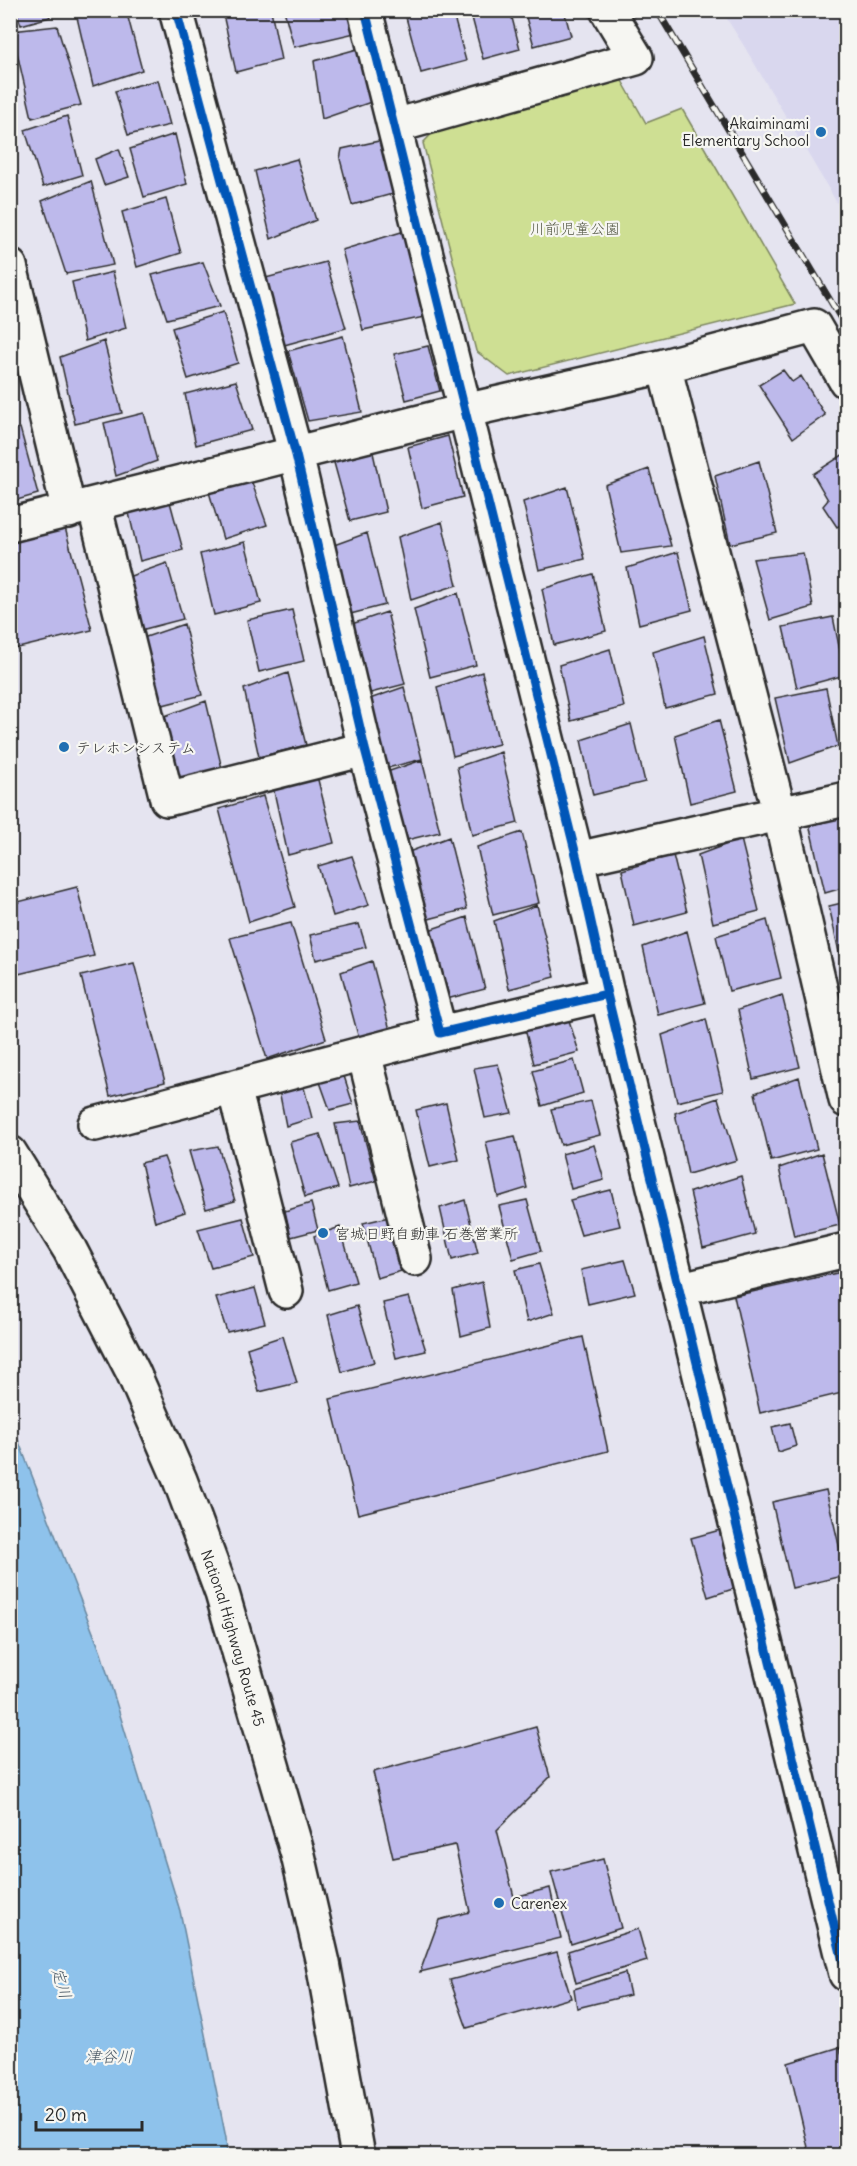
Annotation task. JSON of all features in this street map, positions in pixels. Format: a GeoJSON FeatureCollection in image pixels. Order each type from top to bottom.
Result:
{"type":"FeatureCollection","features":[{"type":"Feature","properties":{"kind":"main road"},"geometry":{"type":"LineString","coordinates":[[176,10],[296,454],[365,749],[440,1034]]}},
{"type":"Feature","properties":{"kind":"main road"},"geometry":{"type":"LineString","coordinates":[[365,10],[577,859],[607,993],[681,1289],[846,1974]]}},
{"type":"Feature","properties":{"kind":"main road"},"geometry":{"type":"LineString","coordinates":[[395,126],[636,58],[608,10]]}},
{"type":"Feature","properties":{"kind":"main road"},"geometry":{"type":"LineString","coordinates":[[10,266],[167,800],[365,749]]}},
{"type":"Feature","properties":{"kind":"main road"},"geometry":{"type":"LineString","coordinates":[[10,525],[464,411],[664,366],[814,326],[846,381]]}},
{"type":"Feature","properties":{"kind":"main road"},"geometry":{"type":"LineString","coordinates":[[664,366],[780,814],[846,1100]]}},
{"type":"Feature","properties":{"kind":"main road"},"geometry":{"type":"LineString","coordinates":[[577,859],[846,799]]}},
{"type":"Feature","properties":{"kind":"main road"},"geometry":{"type":"LineString","coordinates":[[95,1124],[364,1053],[607,993]]}},
{"type":"Feature","properties":{"kind":"main road"},"geometry":{"type":"LineString","coordinates":[[364,1053],[416,1259]]}},
{"type":"Feature","properties":{"kind":"main road"},"geometry":{"type":"LineString","coordinates":[[234,1088],[286,1291]]}},
{"type":"Feature","properties":{"kind":"main road","name":"National Highway Route 45"},"geometry":{"type":"LineString","coordinates":[[10,1154],[70,1250],[133,1371],[180,1480],[222,1593],[298,1855],[323,1963],[357,2156]]}},
{"type":"Feature","properties":{"kind":"main road"},"geometry":{"type":"LineString","coordinates":[[681,1289],[846,1250]]}},
{"type":"Feature","properties":{"kind":"shaded area","name":"Akaiminami Elementary School"},"geometry":{"type":"Polygon","coordinates":[[[722,11],[846,11],[846,218],[744,46],[722,11]]]}},
{"type":"Feature","properties":{"kind":"green space","name":"川前児童公園"},"geometry":{"type":"Polygon","coordinates":[[[621,79],[646,123],[682,109],[795,304],[509,376],[476,351],[423,143],[439,126],[621,79]]]}},
{"type":"Feature","properties":{"kind":"water","name":"津谷川"},"geometry":{"type":"Polygon","coordinates":[[[10,1419],[101,1653],[180,1911],[226,2138],[227,2155],[11,2155],[10,1419]]]}},
{"type":"Feature","properties":{"kind":"building"},"geometry":{"type":"Polygon","coordinates":[[[16,10],[48,10],[50,17],[21,25],[16,10]]]}},
{"type":"Feature","properties":{"kind":"building"},"geometry":{"type":"Polygon","coordinates":[[[87,10],[126,10],[142,70],[93,86],[76,13],[87,10]]]}},
{"type":"Feature","properties":{"kind":"building"},"geometry":{"type":"Polygon","coordinates":[[[222,10],[271,10],[281,60],[236,72],[222,10]]]}},
{"type":"Feature","properties":{"kind":"building"},"geometry":{"type":"Polygon","coordinates":[[[284,10],[349,10],[355,33],[294,47],[284,10]]]}},
{"type":"Feature","properties":{"kind":"building"},"geometry":{"type":"Polygon","coordinates":[[[404,10],[452,10],[466,61],[421,73],[404,10]]]}},
{"type":"Feature","properties":{"kind":"building"},"geometry":{"type":"Polygon","coordinates":[[[470,10],[510,10],[520,49],[483,59],[470,10]]]}},
{"type":"Feature","properties":{"kind":"building"},"geometry":{"type":"Polygon","coordinates":[[[524,10],[564,10],[571,36],[534,46],[524,10]]]}},
{"type":"Feature","properties":{"kind":"building"},"geometry":{"type":"Polygon","coordinates":[[[57,26],[81,105],[32,118],[12,31],[57,26]]]}},
{"type":"Feature","properties":{"kind":"building"},"geometry":{"type":"Polygon","coordinates":[[[361,48],[374,101],[322,119],[314,61],[361,48]]]}},
{"type":"Feature","properties":{"kind":"building"},"geometry":{"type":"Polygon","coordinates":[[[158,80],[170,125],[128,135],[115,91],[158,80]]]}},
{"type":"Feature","properties":{"kind":"building"},"geometry":{"type":"Polygon","coordinates":[[[67,116],[82,175],[43,187],[25,130],[67,116]]]}},
{"type":"Feature","properties":{"kind":"building"},"geometry":{"type":"Polygon","coordinates":[[[175,134],[187,184],[144,197],[130,149],[175,134]]]}},
{"type":"Feature","properties":{"kind":"building"},"geometry":{"type":"Polygon","coordinates":[[[379,141],[396,193],[352,205],[340,159],[342,149],[379,141]]]}},
{"type":"Feature","properties":{"kind":"building"},"geometry":{"type":"Polygon","coordinates":[[[119,149],[129,177],[104,185],[95,159],[119,149]]]}},
{"type":"Feature","properties":{"kind":"building"},"geometry":{"type":"Polygon","coordinates":[[[297,159],[316,220],[271,239],[255,171],[297,159]]]}},
{"type":"Feature","properties":{"kind":"building"},"geometry":{"type":"Polygon","coordinates":[[[91,181],[113,265],[66,274],[42,201],[91,181]]]}},
{"type":"Feature","properties":{"kind":"building"},"geometry":{"type":"Polygon","coordinates":[[[166,199],[181,253],[137,267],[122,212],[166,199]]]}},
{"type":"Feature","properties":{"kind":"building"},"geometry":{"type":"Polygon","coordinates":[[[408,230],[429,316],[363,330],[342,250],[408,230]]]}},
{"type":"Feature","properties":{"kind":"building"},"geometry":{"type":"Polygon","coordinates":[[[203,262],[220,306],[167,319],[152,275],[203,262]]]}},
{"type":"Feature","properties":{"kind":"building"},"geometry":{"type":"Polygon","coordinates":[[[326,262],[346,328],[277,347],[262,279],[326,262]]]}},
{"type":"Feature","properties":{"kind":"building"},"geometry":{"type":"Polygon","coordinates":[[[113,272],[126,328],[85,341],[72,282],[113,272]]]}},
{"type":"Feature","properties":{"kind":"building"},"geometry":{"type":"Polygon","coordinates":[[[223,312],[238,363],[188,379],[172,328],[223,312]]]}},
{"type":"Feature","properties":{"kind":"building"},"geometry":{"type":"Polygon","coordinates":[[[343,336],[362,412],[308,421],[288,351],[343,336]]]}},
{"type":"Feature","properties":{"kind":"building"},"geometry":{"type":"Polygon","coordinates":[[[104,341],[122,413],[75,424],[60,357],[104,341]]]}},
{"type":"Feature","properties":{"kind":"building"},"geometry":{"type":"Polygon","coordinates":[[[428,346],[440,391],[406,400],[394,354],[428,346]]]}},
{"type":"Feature","properties":{"kind":"building"},"geometry":{"type":"Polygon","coordinates":[[[783,370],[792,382],[801,376],[825,415],[793,438],[759,385],[783,370]]]}},
{"type":"Feature","properties":{"kind":"building"},"geometry":{"type":"Polygon","coordinates":[[[236,381],[252,430],[196,445],[185,394],[236,381]]]}},
{"type":"Feature","properties":{"kind":"building"},"geometry":{"type":"Polygon","coordinates":[[[144,413],[157,461],[116,476],[104,423],[144,413]]]}},
{"type":"Feature","properties":{"kind":"building"},"geometry":{"type":"Polygon","coordinates":[[[20,428],[38,494],[10,502],[10,430],[20,428]]]}},
{"type":"Feature","properties":{"kind":"building"},"geometry":{"type":"Polygon","coordinates":[[[448,436],[463,497],[422,508],[408,447],[448,436]]]}},
{"type":"Feature","properties":{"kind":"building"},"geometry":{"type":"Polygon","coordinates":[[[372,448],[386,512],[350,521],[333,459],[372,448]]]}},
{"type":"Feature","properties":{"kind":"building"},"geometry":{"type":"Polygon","coordinates":[[[844,454],[846,458],[846,522],[837,527],[823,506],[828,500],[813,474],[844,454]]]}},
{"type":"Feature","properties":{"kind":"building"},"geometry":{"type":"Polygon","coordinates":[[[759,461],[777,533],[730,544],[715,476],[759,461]]]}},
{"type":"Feature","properties":{"kind":"building"},"geometry":{"type":"Polygon","coordinates":[[[649,469],[671,546],[621,553],[605,485],[649,469]]]}},
{"type":"Feature","properties":{"kind":"building"},"geometry":{"type":"Polygon","coordinates":[[[251,480],[267,525],[223,539],[209,492],[251,480]]]}},
{"type":"Feature","properties":{"kind":"building"},"geometry":{"type":"Polygon","coordinates":[[[567,487],[585,559],[539,570],[523,502],[567,487]]]}},
{"type":"Feature","properties":{"kind":"building"},"geometry":{"type":"Polygon","coordinates":[[[170,502],[183,550],[140,561],[129,513],[170,502]]]}},
{"type":"Feature","properties":{"kind":"building"},"geometry":{"type":"Polygon","coordinates":[[[63,520],[92,630],[10,650],[10,533],[63,520]]]}},
{"type":"Feature","properties":{"kind":"building"},"geometry":{"type":"Polygon","coordinates":[[[442,522],[457,585],[411,600],[398,537],[442,522]]]}},
{"type":"Feature","properties":{"kind":"building"},"geometry":{"type":"Polygon","coordinates":[[[367,533],[385,605],[339,617],[323,549],[367,533]]]}},
{"type":"Feature","properties":{"kind":"building"},"geometry":{"type":"Polygon","coordinates":[[[245,542],[261,603],[214,615],[200,554],[245,542]]]}},
{"type":"Feature","properties":{"kind":"building"},"geometry":{"type":"Polygon","coordinates":[[[678,552],[692,610],[639,624],[627,568],[678,552]]]}},
{"type":"Feature","properties":{"kind":"building"},"geometry":{"type":"Polygon","coordinates":[[[803,553],[813,607],[770,620],[753,559],[803,553]]]}},
{"type":"Feature","properties":{"kind":"building"},"geometry":{"type":"Polygon","coordinates":[[[167,563],[183,619],[137,631],[125,578],[167,563]]]}},
{"type":"Feature","properties":{"kind":"building"},"geometry":{"type":"Polygon","coordinates":[[[593,574],[606,631],[554,645],[542,589],[593,574]]]}},
{"type":"Feature","properties":{"kind":"building"},"geometry":{"type":"Polygon","coordinates":[[[458,593],[476,665],[430,677],[414,609],[458,593]]]}},
{"type":"Feature","properties":{"kind":"building"},"geometry":{"type":"Polygon","coordinates":[[[292,610],[304,661],[259,672],[247,620],[292,610]]]}},
{"type":"Feature","properties":{"kind":"building"},"geometry":{"type":"Polygon","coordinates":[[[387,612],[405,684],[359,696],[343,627],[387,612]]]}},
{"type":"Feature","properties":{"kind":"building"},"geometry":{"type":"Polygon","coordinates":[[[833,617],[845,675],[797,688],[783,627],[833,617]]]}},
{"type":"Feature","properties":{"kind":"building"},"geometry":{"type":"Polygon","coordinates":[[[184,624],[202,695],[155,707],[140,639],[184,624]]]}},
{"type":"Feature","properties":{"kind":"building"},"geometry":{"type":"Polygon","coordinates":[[[704,636],[718,694],[665,708],[653,652],[704,636]]]}},
{"type":"Feature","properties":{"kind":"building"},"geometry":{"type":"Polygon","coordinates":[[[610,649],[624,707],[571,721],[559,665],[610,649]]]}},
{"type":"Feature","properties":{"kind":"building"},"geometry":{"type":"Polygon","coordinates":[[[482,672],[499,744],[453,756],[437,687],[482,672]]]}},
{"type":"Feature","properties":{"kind":"building"},"geometry":{"type":"Polygon","coordinates":[[[288,673],[306,745],[259,757],[244,689],[288,673]]]}},
{"type":"Feature","properties":{"kind":"building"},"geometry":{"type":"Polygon","coordinates":[[[404,687],[422,759],[376,771],[361,702],[404,687]]]}},
{"type":"Feature","properties":{"kind":"building"},"geometry":{"type":"Polygon","coordinates":[[[826,688],[838,746],[790,763],[775,698],[826,688]]]}},
{"type":"Feature","properties":{"kind":"building"},"geometry":{"type":"Polygon","coordinates":[[[206,701],[223,773],[177,784],[162,717],[206,701]]]}},
{"type":"Feature","properties":{"kind":"building"},"geometry":{"type":"Polygon","coordinates":[[[719,720],[737,791],[690,803],[675,735],[719,720]]]}},
{"type":"Feature","properties":{"kind":"building"},"geometry":{"type":"Polygon","coordinates":[[[631,724],[645,782],[593,795],[581,740],[631,724]]]}},
{"type":"Feature","properties":{"kind":"building"},"geometry":{"type":"Polygon","coordinates":[[[501,752],[518,823],[472,835],[457,767],[501,752]]]}},
{"type":"Feature","properties":{"kind":"building"},"geometry":{"type":"Polygon","coordinates":[[[422,760],[440,832],[394,843],[378,775],[422,760]]]}},
{"type":"Feature","properties":{"kind":"building"},"geometry":{"type":"Polygon","coordinates":[[[316,772],[334,843],[288,855],[273,787],[316,772]]]}},
{"type":"Feature","properties":{"kind":"building"},"geometry":{"type":"Polygon","coordinates":[[[263,796],[295,907],[249,922],[219,809],[263,796]]]}},
{"type":"Feature","properties":{"kind":"building"},"geometry":{"type":"Polygon","coordinates":[[[846,811],[846,887],[825,893],[808,819],[846,811]]]}},
{"type":"Feature","properties":{"kind":"building"},"geometry":{"type":"Polygon","coordinates":[[[522,832],[539,903],[493,915],[477,847],[522,832]]]}},
{"type":"Feature","properties":{"kind":"building"},"geometry":{"type":"Polygon","coordinates":[[[449,837],[467,909],[421,921],[406,853],[449,837]]]}},
{"type":"Feature","properties":{"kind":"building"},"geometry":{"type":"Polygon","coordinates":[[[741,839],[759,911],[713,923],[698,855],[741,839]]]}},
{"type":"Feature","properties":{"kind":"building"},"geometry":{"type":"Polygon","coordinates":[[[673,855],[687,912],[634,926],[622,870],[673,855]]]}},
{"type":"Feature","properties":{"kind":"building"},"geometry":{"type":"Polygon","coordinates":[[[352,856],[369,905],[333,916],[318,866],[352,856]]]}},
{"type":"Feature","properties":{"kind":"building"},"geometry":{"type":"Polygon","coordinates":[[[77,887],[94,956],[10,976],[10,904],[77,887]]]}},
{"type":"Feature","properties":{"kind":"building"},"geometry":{"type":"Polygon","coordinates":[[[846,902],[846,980],[845,980],[829,906],[846,902]]]}},
{"type":"Feature","properties":{"kind":"building"},"geometry":{"type":"Polygon","coordinates":[[[537,905],[555,977],[509,989],[494,921],[537,905]]]}},
{"type":"Feature","properties":{"kind":"building"},"geometry":{"type":"Polygon","coordinates":[[[467,917],[485,989],[439,1001],[423,932],[467,917]]]}},
{"type":"Feature","properties":{"kind":"building"},"geometry":{"type":"Polygon","coordinates":[[[767,920],[781,978],[729,991],[716,936],[767,920]]]}},
{"type":"Feature","properties":{"kind":"building"},"geometry":{"type":"Polygon","coordinates":[[[291,923],[326,1039],[267,1059],[230,938],[291,923]]]}},
{"type":"Feature","properties":{"kind":"building"},"geometry":{"type":"Polygon","coordinates":[[[359,924],[366,947],[316,960],[310,935],[359,924]]]}},
{"type":"Feature","properties":{"kind":"building"},"geometry":{"type":"Polygon","coordinates":[[[687,931],[705,1003],[658,1015],[643,947],[687,931]]]}},
{"type":"Feature","properties":{"kind":"building"},"geometry":{"type":"Polygon","coordinates":[[[372,961],[390,1030],[359,1039],[341,972],[372,961]]]}},
{"type":"Feature","properties":{"kind":"building"},"geometry":{"type":"Polygon","coordinates":[[[134,963],[165,1082],[110,1096],[81,976],[134,963]]]}},
{"type":"Feature","properties":{"kind":"building"},"geometry":{"type":"Polygon","coordinates":[[[782,995],[800,1067],[753,1079],[738,1010],[782,995]]]}},
{"type":"Feature","properties":{"kind":"building"},"geometry":{"type":"Polygon","coordinates":[[[567,1014],[579,1052],[534,1064],[525,1029],[567,1014]]]}},
{"type":"Feature","properties":{"kind":"building"},"geometry":{"type":"Polygon","coordinates":[[[706,1019],[723,1091],[677,1102],[662,1035],[706,1019]]]}},
{"type":"Feature","properties":{"kind":"building"},"geometry":{"type":"Polygon","coordinates":[[[574,1060],[583,1093],[542,1106],[533,1071],[574,1060]]]}},
{"type":"Feature","properties":{"kind":"building"},"geometry":{"type":"Polygon","coordinates":[[[498,1064],[512,1113],[485,1118],[474,1068],[498,1064]]]}},
{"type":"Feature","properties":{"kind":"building"},"geometry":{"type":"Polygon","coordinates":[[[344,1076],[353,1104],[330,1110],[320,1082],[344,1076]]]}},
{"type":"Feature","properties":{"kind":"building"},"geometry":{"type":"Polygon","coordinates":[[[799,1077],[817,1149],[771,1161],[755,1093],[799,1077]]]}},
{"type":"Feature","properties":{"kind":"building"},"geometry":{"type":"Polygon","coordinates":[[[303,1084],[312,1118],[286,1126],[279,1090],[303,1084]]]}},
{"type":"Feature","properties":{"kind":"building"},"geometry":{"type":"Polygon","coordinates":[[[718,1098],[737,1160],[688,1174],[675,1113],[718,1098]]]}},
{"type":"Feature","properties":{"kind":"building"},"geometry":{"type":"Polygon","coordinates":[[[591,1101],[600,1135],[561,1145],[551,1109],[591,1101]]]}},
{"type":"Feature","properties":{"kind":"building"},"geometry":{"type":"Polygon","coordinates":[[[446,1103],[459,1160],[430,1167],[416,1110],[446,1103]]]}},
{"type":"Feature","properties":{"kind":"building"},"geometry":{"type":"Polygon","coordinates":[[[360,1121],[376,1181],[349,1188],[335,1124],[360,1121]]]}},
{"type":"Feature","properties":{"kind":"building"},"geometry":{"type":"Polygon","coordinates":[[[320,1134],[338,1188],[305,1197],[290,1142],[320,1134]]]}},
{"type":"Feature","properties":{"kind":"building"},"geometry":{"type":"Polygon","coordinates":[[[515,1136],[527,1188],[498,1197],[486,1142],[515,1136]]]}},
{"type":"Feature","properties":{"kind":"building"},"geometry":{"type":"Polygon","coordinates":[[[594,1145],[604,1180],[571,1189],[562,1154],[594,1145]]]}},
{"type":"Feature","properties":{"kind":"building"},"geometry":{"type":"Polygon","coordinates":[[[218,1146],[235,1201],[206,1209],[189,1151],[218,1146]]]}},
{"type":"Feature","properties":{"kind":"building"},"geometry":{"type":"Polygon","coordinates":[[[822,1153],[840,1225],[794,1236],[779,1168],[822,1153]]]}},
{"type":"Feature","properties":{"kind":"building"},"geometry":{"type":"Polygon","coordinates":[[[164,1157],[185,1212],[155,1222],[141,1163],[164,1157]]]}},
{"type":"Feature","properties":{"kind":"building"},"geometry":{"type":"Polygon","coordinates":[[[741,1176],[755,1234],[703,1248],[690,1192],[741,1176]]]}},
{"type":"Feature","properties":{"kind":"building"},"geometry":{"type":"Polygon","coordinates":[[[611,1190],[620,1226],[581,1235],[570,1200],[611,1190]]]}},
{"type":"Feature","properties":{"kind":"building"},"geometry":{"type":"Polygon","coordinates":[[[465,1200],[478,1253],[452,1260],[440,1208],[465,1200]]]}},
{"type":"Feature","properties":{"kind":"building"},"geometry":{"type":"Polygon","coordinates":[[[527,1200],[541,1251],[513,1259],[499,1206],[527,1200]]]}},
{"type":"Feature","properties":{"kind":"building"},"geometry":{"type":"Polygon","coordinates":[[[311,1203],[318,1230],[291,1237],[285,1211],[311,1203]]]}},
{"type":"Feature","properties":{"kind":"building"},"geometry":{"type":"Polygon","coordinates":[[[389,1217],[405,1270],[377,1278],[363,1223],[389,1217]]]}},
{"type":"Feature","properties":{"kind":"building"},"geometry":{"type":"Polygon","coordinates":[[[243,1218],[254,1257],[211,1268],[198,1229],[243,1218]]]}},
{"type":"Feature","properties":{"kind":"building"},"geometry":{"type":"Polygon","coordinates":[[[340,1227],[356,1282],[328,1290],[314,1236],[340,1227]]]}},
{"type":"Feature","properties":{"kind":"building"},"geometry":{"type":"Polygon","coordinates":[[[625,1260],[635,1293],[588,1304],[581,1270],[625,1260]]]}},
{"type":"Feature","properties":{"kind":"building"},"geometry":{"type":"Polygon","coordinates":[[[539,1264],[554,1313],[527,1322],[515,1270],[539,1264]]]}},
{"type":"Feature","properties":{"kind":"building"},"geometry":{"type":"Polygon","coordinates":[[[846,1271],[846,1392],[760,1413],[734,1296],[846,1271]]]}},
{"type":"Feature","properties":{"kind":"building"},"geometry":{"type":"Polygon","coordinates":[[[482,1282],[490,1328],[461,1336],[453,1290],[482,1282]]]}},
{"type":"Feature","properties":{"kind":"building"},"geometry":{"type":"Polygon","coordinates":[[[255,1288],[265,1323],[227,1332],[216,1298],[255,1288]]]}},
{"type":"Feature","properties":{"kind":"building"},"geometry":{"type":"Polygon","coordinates":[[[409,1297],[426,1351],[396,1358],[383,1303],[409,1297]]]}},
{"type":"Feature","properties":{"kind":"building"},"geometry":{"type":"Polygon","coordinates":[[[357,1306],[374,1362],[342,1372],[328,1315],[357,1306]]]}},
{"type":"Feature","properties":{"kind":"building"},"geometry":{"type":"Polygon","coordinates":[[[283,1336],[297,1383],[259,1392],[247,1348],[283,1336]]]}},
{"type":"Feature","properties":{"kind":"building"},"geometry":{"type":"Polygon","coordinates":[[[583,1337],[608,1451],[358,1514],[330,1399],[583,1337]]]}},
{"type":"Feature","properties":{"kind":"building"},"geometry":{"type":"Polygon","coordinates":[[[790,1423],[796,1446],[778,1452],[772,1427],[790,1423]]]}},
{"type":"Feature","properties":{"kind":"building"},"geometry":{"type":"Polygon","coordinates":[[[826,1490],[846,1575],[792,1588],[772,1502],[826,1490]]]}},
{"type":"Feature","properties":{"kind":"building"},"geometry":{"type":"Polygon","coordinates":[[[720,1530],[736,1588],[708,1597],[691,1538],[720,1530]]]}},
{"type":"Feature","properties":{"kind":"building"},"geometry":{"type":"Polygon","coordinates":[[[536,1727],[550,1777],[497,1830],[514,1897],[550,1888],[561,1938],[420,1972],[439,1920],[470,1912],[455,1845],[393,1858],[373,1772],[536,1727]]]}},
{"type":"Feature","properties":{"kind":"building"},"geometry":{"type":"Polygon","coordinates":[[[603,1859],[621,1928],[571,1944],[551,1872],[603,1859]]]}},
{"type":"Feature","properties":{"kind":"building"},"geometry":{"type":"Polygon","coordinates":[[[638,1929],[647,1961],[576,1983],[568,1951],[638,1929]]]}},
{"type":"Feature","properties":{"kind":"building"},"geometry":{"type":"Polygon","coordinates":[[[557,1952],[571,1998],[467,2028],[450,1980],[557,1952]]]}},
{"type":"Feature","properties":{"kind":"building"},"geometry":{"type":"Polygon","coordinates":[[[625,1973],[630,1995],[577,2008],[574,1989],[625,1973]]]}},
{"type":"Feature","properties":{"kind":"building"},"geometry":{"type":"Polygon","coordinates":[[[840,2047],[846,2076],[846,2156],[810,2156],[788,2063],[840,2047]]]}},
{"type":"Feature","properties":{"kind":"railway"},"geometry":{"type":"LineString","coordinates":[[657,10],[846,327]]}},
{"type":"Feature","properties":{"kind":"cycle path"},"geometry":{"type":"LineString","coordinates":[[176,10],[296,455],[365,749],[440,1033],[607,994]]}},
{"type":"Feature","properties":{"kind":"cycle path"},"geometry":{"type":"LineString","coordinates":[[365,10],[577,859],[607,994],[846,1974]]}},
{"type":"Feature","properties":{"kind":"place","name":"Akaiminami Elementary School"},"geometry":{"type":"Point","coordinates":[821,132]}},
{"type":"Feature","properties":{"kind":"place","name":"テレホンシステム"},"geometry":{"type":"Point","coordinates":[64,747]}},
{"type":"Feature","properties":{"kind":"place","name":"宮城日野自動車 石巻営業所"},"geometry":{"type":"Point","coordinates":[323,1233]}},
{"type":"Feature","properties":{"kind":"place","name":"Carenex"},"geometry":{"type":"Point","coordinates":[499,1903]}},
{"type":"Feature","properties":{"kind":"water label","name":"定川"},"geometry":{"type":"Point","coordinates":[62,1983]}}]}
